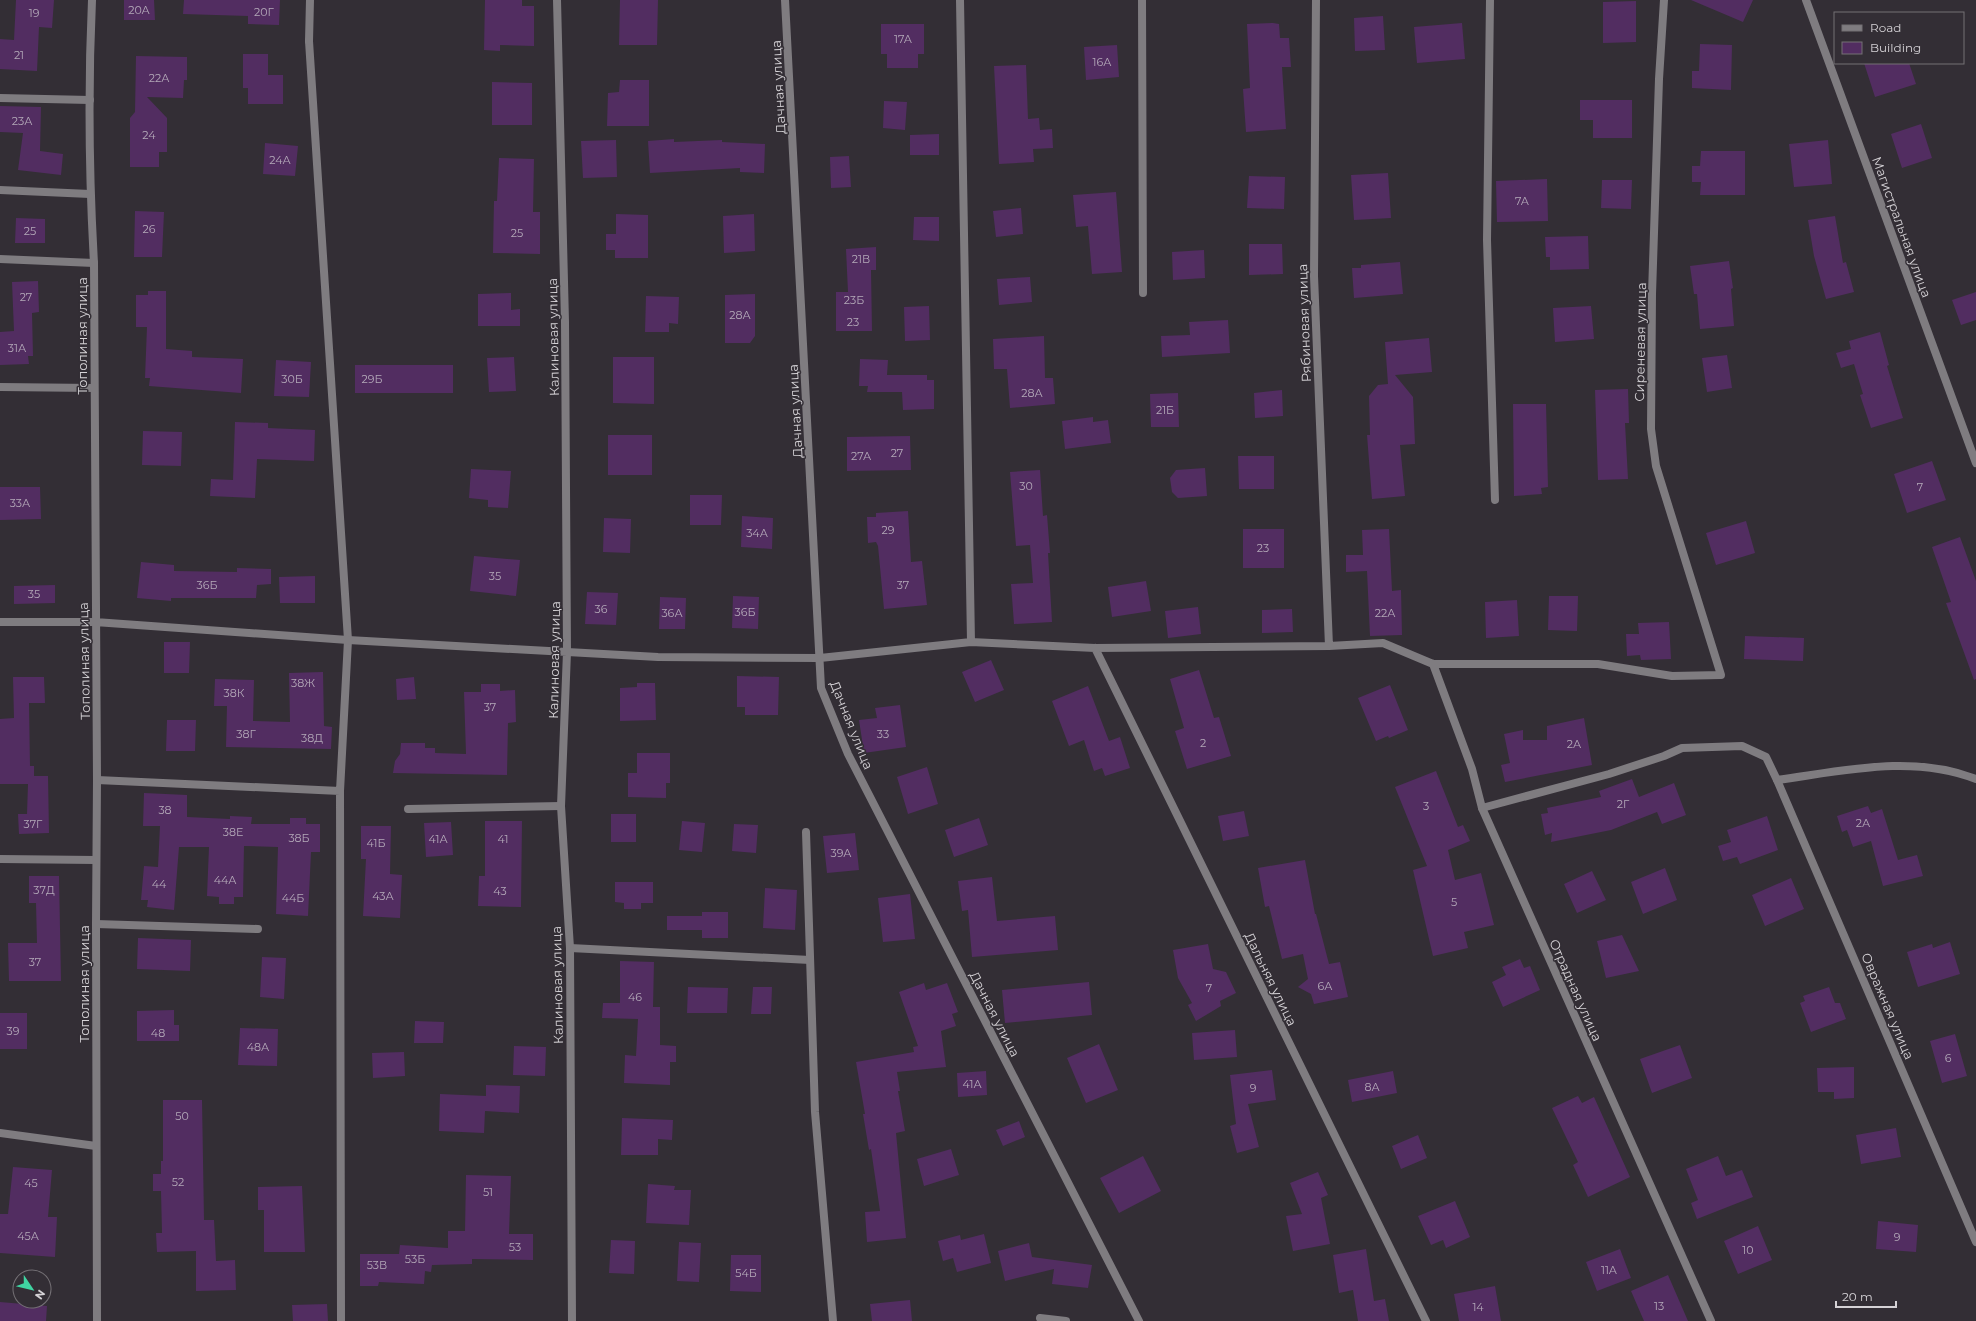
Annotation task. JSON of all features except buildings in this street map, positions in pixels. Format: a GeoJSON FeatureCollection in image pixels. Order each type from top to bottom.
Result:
{"type":"FeatureCollection","features":[{"type":"Feature","properties":{"kind":"street","name":"Тополиная улица"},"geometry":{"type":"LineString","coordinates":[[92,0],[90,194],[94,263],[97,780],[97,1321]]}},
{"type":"Feature","properties":{"kind":"street"},"geometry":{"type":"LineString","coordinates":[[310,0],[309,41],[348,640],[340,791],[341,1321]]}},
{"type":"Feature","properties":{"kind":"street","name":"Калиновая улица"},"geometry":{"type":"LineString","coordinates":[[557,0],[565,322],[567,652],[561,806],[570,948],[572,1321]]}},
{"type":"Feature","properties":{"kind":"street","name":"Дачная улица"},"geometry":{"type":"LineString","coordinates":[[785,0],[821,688],[848,754],[1139,1321]]}},
{"type":"Feature","properties":{"kind":"street"},"geometry":{"type":"LineString","coordinates":[[960,0],[971,642]]}},
{"type":"Feature","properties":{"kind":"street"},"geometry":{"type":"LineString","coordinates":[[1142,0],[1143,293]]}},
{"type":"Feature","properties":{"kind":"street","name":"Рябиновая улица"},"geometry":{"type":"LineString","coordinates":[[1316,0],[1314,276],[1329,646]]}},
{"type":"Feature","properties":{"kind":"street"},"geometry":{"type":"LineString","coordinates":[[1490,0],[1488,240],[1495,500]]}},
{"type":"Feature","properties":{"kind":"street","name":"Сиреневая улица"},"geometry":{"type":"LineString","coordinates":[[1433,664],[1598,664],[1672,676],[1721,675],[1656,466],[1651,429],[1652,294],[1659,79],[1664,0]]}},
{"type":"Feature","properties":{"kind":"street","name":"Магистральная улица"},"geometry":{"type":"LineString","coordinates":[[1806,0],[1976,463]]}},
{"type":"Feature","properties":{"kind":"street"},"geometry":{"type":"LineString","coordinates":[[0,98],[90,100]]}},
{"type":"Feature","properties":{"kind":"street"},"geometry":{"type":"LineString","coordinates":[[0,190],[90,194]]}},
{"type":"Feature","properties":{"kind":"street"},"geometry":{"type":"LineString","coordinates":[[0,259],[94,263]]}},
{"type":"Feature","properties":{"kind":"street"},"geometry":{"type":"LineString","coordinates":[[0,387],[94,388]]}},
{"type":"Feature","properties":{"kind":"street"},"geometry":{"type":"LineString","coordinates":[[0,622],[95,622],[348,640],[658,657],[820,658],[971,642],[1095,648],[1329,646],[1383,643],[1433,664]]}},
{"type":"Feature","properties":{"kind":"street","name":"Дальняя улица"},"geometry":{"type":"LineString","coordinates":[[1095,648],[1426,1321]]}},
{"type":"Feature","properties":{"kind":"street","name":"Отрадная улица"},"geometry":{"type":"LineString","coordinates":[[1433,664],[1472,769],[1482,808],[1711,1321]]}},
{"type":"Feature","properties":{"kind":"street","name":"Овражная улица"},"geometry":{"type":"LineString","coordinates":[[1482,808],[1609,774],[1664,756],[1682,748],[1742,746],[1766,757],[1976,1242]]}},
{"type":"Feature","properties":{"kind":"street"},"geometry":{"type":"LineString","coordinates":[[1777,780],[1882,766],[1917,765],[1951,771],[1976,779]]}},
{"type":"Feature","properties":{"kind":"street"},"geometry":{"type":"LineString","coordinates":[[97,780],[340,791]]}},
{"type":"Feature","properties":{"kind":"street"},"geometry":{"type":"LineString","coordinates":[[408,809],[561,806]]}},
{"type":"Feature","properties":{"kind":"street"},"geometry":{"type":"LineString","coordinates":[[806,832],[815,1112],[833,1321]]}},
{"type":"Feature","properties":{"kind":"street"},"geometry":{"type":"LineString","coordinates":[[0,859],[96,860]]}},
{"type":"Feature","properties":{"kind":"street"},"geometry":{"type":"LineString","coordinates":[[96,924],[258,929]]}},
{"type":"Feature","properties":{"kind":"street"},"geometry":{"type":"LineString","coordinates":[[570,948],[810,960]]}},
{"type":"Feature","properties":{"kind":"street"},"geometry":{"type":"LineString","coordinates":[[0,1134],[96,1146]]}},
{"type":"Feature","properties":{"kind":"street"},"geometry":{"type":"LineString","coordinates":[[1040,1318],[1066,1321]]}}]}
